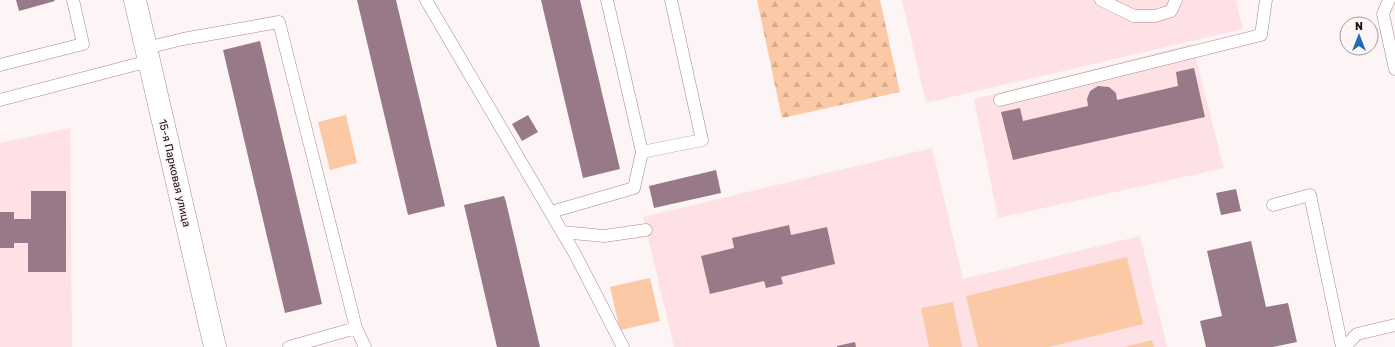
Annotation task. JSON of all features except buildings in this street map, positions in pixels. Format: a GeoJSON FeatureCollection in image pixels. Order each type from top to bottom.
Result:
{"type":"FeatureCollection","features":[{"type":"Feature","properties":{"kind":"street","name":"15-я Парковая улица"},"geometry":{"type":"LineString","coordinates":[[135,0],[215,347]]}},
{"type":"Feature","properties":{"kind":"lane"},"geometry":{"type":"LineString","coordinates":[[0,65],[84,44],[73,0]]}},
{"type":"Feature","properties":{"kind":"lane"},"geometry":{"type":"LineString","coordinates":[[426,0],[551,212],[623,347]]}},
{"type":"Feature","properties":{"kind":"lane"},"geometry":{"type":"LineString","coordinates":[[551,212],[634,188],[642,152],[607,0]]}},
{"type":"Feature","properties":{"kind":"lane"},"geometry":{"type":"LineString","coordinates":[[642,152],[702,140],[671,0]]}},
{"type":"Feature","properties":{"kind":"lane"},"geometry":{"type":"LineString","coordinates":[[1101,0],[1134,16],[1155,16],[1171,11],[1176,0]]}},
{"type":"Feature","properties":{"kind":"lane"},"geometry":{"type":"LineString","coordinates":[[1000,100],[1261,35],[1266,0]]}},
{"type":"Feature","properties":{"kind":"lane"},"geometry":{"type":"LineString","coordinates":[[1389,0],[1383,14],[1395,70]]}},
{"type":"Feature","properties":{"kind":"lane"},"geometry":{"type":"LineString","coordinates":[[0,100],[148,55],[184,39],[279,22],[356,328],[365,347]]}},
{"type":"Feature","properties":{"kind":"lane"},"geometry":{"type":"LineString","coordinates":[[1272,205],[1310,195],[1342,347]]}},
{"type":"Feature","properties":{"kind":"lane"},"geometry":{"type":"LineString","coordinates":[[562,232],[604,236],[646,230]]}},
{"type":"Feature","properties":{"kind":"lane"},"geometry":{"type":"LineString","coordinates":[[1345,347],[1357,334],[1395,325]]}},
{"type":"Feature","properties":{"kind":"lane"},"geometry":{"type":"LineString","coordinates":[[289,347],[356,328]]}},
{"type":"Feature","properties":{"kind":"shaded area"},"geometry":{"type":"Polygon","coordinates":[[[902,0],[1236,0],[1243,29],[926,103],[902,0]]]}},
{"type":"Feature","properties":{"kind":"shaded area"},"geometry":{"type":"Polygon","coordinates":[[[1192,44],[1224,168],[998,218],[974,99],[1192,44]]]}},
{"type":"Feature","properties":{"kind":"shaded area"},"geometry":{"type":"Polygon","coordinates":[[[70,128],[72,347],[0,347],[0,143],[70,128]]]}},
{"type":"Feature","properties":{"kind":"shaded area"},"geometry":{"type":"Polygon","coordinates":[[[932,148],[963,279],[1140,236],[1167,347],[674,347],[643,217],[932,148]]]}},
{"type":"Feature","properties":{"kind":"green space"},"geometry":{"type":"Polygon","coordinates":[[[757,0],[880,0],[900,92],[782,118],[757,0]]]}},
{"type":"Feature","properties":{"kind":"green space"},"geometry":{"type":"Polygon","coordinates":[[[346,115],[357,163],[330,170],[318,122],[346,115]]]}},
{"type":"Feature","properties":{"kind":"green space"},"geometry":{"type":"Polygon","coordinates":[[[1127,257],[1143,324],[1049,347],[978,347],[966,296],[1127,257]]]}},
{"type":"Feature","properties":{"kind":"green space"},"geometry":{"type":"Polygon","coordinates":[[[650,278],[660,321],[620,330],[610,287],[650,278]]]}},
{"type":"Feature","properties":{"kind":"green space"},"geometry":{"type":"Polygon","coordinates":[[[953,302],[962,347],[929,347],[921,308],[953,302]]]}},
{"type":"Feature","properties":{"kind":"green space"},"geometry":{"type":"Polygon","coordinates":[[[1152,340],[1154,347],[1124,347],[1152,340]]]}}]}
